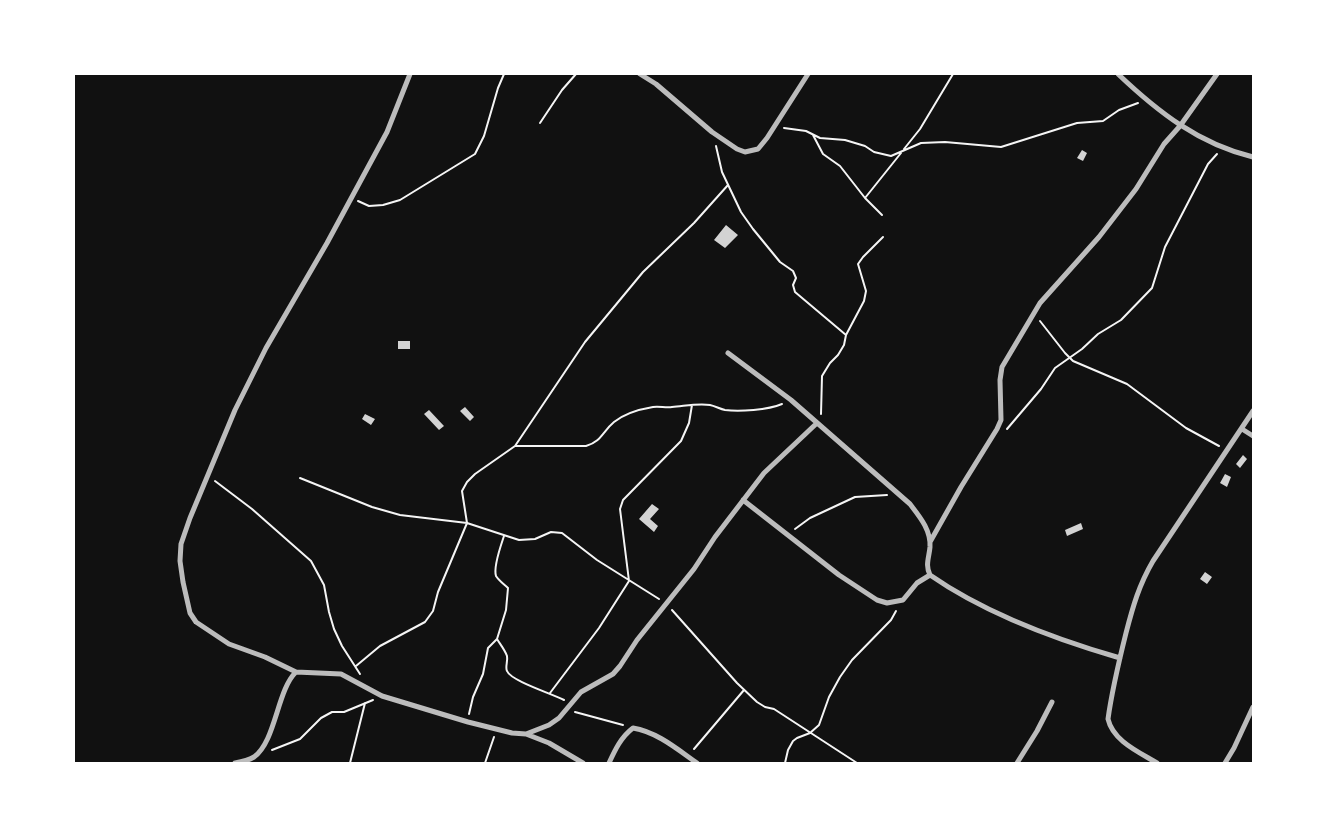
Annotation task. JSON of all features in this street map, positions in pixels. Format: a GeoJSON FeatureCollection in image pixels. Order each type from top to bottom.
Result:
{"type":"FeatureCollection","features":[{"type":"Feature","properties":{"kind":"street"},"geometry":{"type":"LineString","coordinates":[[410,74],[387,132],[266,348],[235,410],[180,544],[182,582],[190,613],[196,622],[229,644],[265,657],[296,672],[341,674],[382,696],[468,722],[526,734],[549,743],[583,763]]}},
{"type":"Feature","properties":{"kind":"street"},"geometry":{"type":"LineString","coordinates":[[640,74],[656,84],[712,132],[737,149],[745,152],[758,149],[776,127],[808,74]]}},
{"type":"Feature","properties":{"kind":"street"},"geometry":{"type":"LineString","coordinates":[[1118,74],[1180,126],[1209,143],[1253,157]]}},
{"type":"Feature","properties":{"kind":"street"},"geometry":{"type":"LineString","coordinates":[[930,542],[965,480],[994,436],[1001,420],[1000,380],[1002,367],[1040,303],[1099,237],[1136,189],[1164,144],[1180,126],[1217,74]]}},
{"type":"Feature","properties":{"kind":"street"},"geometry":{"type":"LineString","coordinates":[[728,353],[791,400],[910,504],[924,522],[930,542],[927,560],[927,570],[930,575],[974,602],[1014,620],[1088,649],[1120,658]]}},
{"type":"Feature","properties":{"kind":"street"},"geometry":{"type":"LineString","coordinates":[[1157,763],[1121,740],[1110,727],[1108,719],[1120,658],[1142,579],[1253,411]]}},
{"type":"Feature","properties":{"kind":"street"},"geometry":{"type":"LineString","coordinates":[[526,734],[549,725],[558,718],[581,692],[613,674],[694,569],[764,473],[819,424]]}},
{"type":"Feature","properties":{"kind":"street"},"geometry":{"type":"LineString","coordinates":[[1242,429],[1253,436]]}},
{"type":"Feature","properties":{"kind":"street"},"geometry":{"type":"LineString","coordinates":[[743,500],[838,575],[877,600],[888,603],[902,600],[917,583],[930,575]]}},
{"type":"Feature","properties":{"kind":"street"},"geometry":{"type":"LineString","coordinates":[[235,763],[254,757],[263,745],[279,711],[287,684],[296,672]]}},
{"type":"Feature","properties":{"kind":"street"},"geometry":{"type":"LineString","coordinates":[[1017,763],[1037,732],[1052,702]]}},
{"type":"Feature","properties":{"kind":"street"},"geometry":{"type":"LineString","coordinates":[[1225,763],[1253,707]]}},
{"type":"Feature","properties":{"kind":"street"},"geometry":{"type":"LineString","coordinates":[[609,763],[615,750],[626,734],[633,728],[646,730],[697,763]]}},
{"type":"Feature","properties":{"kind":"path"},"geometry":{"type":"LineString","coordinates":[[351,199],[369,206],[383,205],[400,200],[475,154],[484,136],[504,74]]}},
{"type":"Feature","properties":{"kind":"path"},"geometry":{"type":"LineString","coordinates":[[540,123],[562,90],[576,74]]}},
{"type":"Feature","properties":{"kind":"path"},"geometry":{"type":"LineString","coordinates":[[865,198],[920,129],[953,74]]}},
{"type":"Feature","properties":{"kind":"path"},"geometry":{"type":"LineString","coordinates":[[776,127],[794,129],[820,138],[845,140],[865,146],[874,152],[891,156],[916,144],[930,142],[1001,147],[1077,123],[1103,121],[1119,110],[1147,99]]}},
{"type":"Feature","properties":{"kind":"path"},"geometry":{"type":"LineString","coordinates":[[712,132],[722,172],[741,212],[780,262],[793,271],[796,278],[793,285],[795,292],[846,335]]}},
{"type":"Feature","properties":{"kind":"path"},"geometry":{"type":"LineString","coordinates":[[812,134],[824,154],[840,166],[865,198],[882,215]]}},
{"type":"Feature","properties":{"kind":"path"},"geometry":{"type":"LineString","coordinates":[[994,436],[1008,429],[1041,389],[1055,368],[1082,349],[1098,334],[1121,320],[1152,288],[1165,246],[1208,164],[1222,148]]}},
{"type":"Feature","properties":{"kind":"path"},"geometry":{"type":"LineString","coordinates":[[356,666],[380,646],[425,622],[433,611],[438,592],[466,523],[462,491],[467,482],[475,474],[515,446],[585,342],[642,272],[694,223],[728,185]]}},
{"type":"Feature","properties":{"kind":"path"},"geometry":{"type":"LineString","coordinates":[[819,424],[823,400],[822,376],[844,345],[846,335],[864,301],[866,291],[858,264],[863,256],[883,237]]}},
{"type":"Feature","properties":{"kind":"path"},"geometry":{"type":"LineString","coordinates":[[1034,313],[1069,358],[1127,384],[1186,428],[1228,451]]}},
{"type":"Feature","properties":{"kind":"path"},"geometry":{"type":"LineString","coordinates":[[515,446],[586,446],[596,443],[604,431],[615,421],[639,410],[654,407],[671,408],[712,405],[725,410],[762,409],[777,406],[791,400]]}},
{"type":"Feature","properties":{"kind":"path"},"geometry":{"type":"LineString","coordinates":[[550,693],[599,628],[629,581],[620,509],[623,500],[681,441],[689,423],[692,405]]}},
{"type":"Feature","properties":{"kind":"path"},"geometry":{"type":"LineString","coordinates":[[207,476],[252,509],[311,561],[324,585],[328,612],[334,629],[342,646],[356,666],[366,688]]}},
{"type":"Feature","properties":{"kind":"path"},"geometry":{"type":"LineString","coordinates":[[300,478],[381,510],[400,515],[466,523],[519,540],[534,539],[551,532],[562,533],[597,560],[666,603],[693,635],[757,702],[765,707],[774,709],[857,763]]}},
{"type":"Feature","properties":{"kind":"path"},"geometry":{"type":"LineString","coordinates":[[787,534],[810,518],[855,497],[899,494]]}},
{"type":"Feature","properties":{"kind":"path"},"geometry":{"type":"LineString","coordinates":[[468,722],[473,697],[484,674],[488,648],[497,639],[506,610],[508,588],[496,575],[495,568],[504,536]]}},
{"type":"Feature","properties":{"kind":"path"},"geometry":{"type":"LineString","coordinates":[[785,763],[792,742],[810,733],[818,725],[829,697],[840,677],[852,660],[891,620],[902,600]]}},
{"type":"Feature","properties":{"kind":"path"},"geometry":{"type":"LineString","coordinates":[[497,639],[507,657],[506,670],[509,674],[531,687],[550,693],[570,703]]}},
{"type":"Feature","properties":{"kind":"path"},"geometry":{"type":"LineString","coordinates":[[687,757],[745,690]]}},
{"type":"Feature","properties":{"kind":"path"},"geometry":{"type":"LineString","coordinates":[[254,757],[261,756],[300,739],[322,718],[332,712],[344,712],[382,696]]}},
{"type":"Feature","properties":{"kind":"path"},"geometry":{"type":"LineString","coordinates":[[350,763],[365,703]]}},
{"type":"Feature","properties":{"kind":"path"},"geometry":{"type":"LineString","coordinates":[[565,710],[633,728]]}},
{"type":"Feature","properties":{"kind":"path"},"geometry":{"type":"LineString","coordinates":[[486,763],[494,742],[495,729]]}},
{"type":"Feature","properties":{"kind":"building"},"geometry":{"type":"Polygon","coordinates":[[[1082,150],[1087,153],[1083,161],[1077,158],[1082,150]]]}},
{"type":"Feature","properties":{"kind":"building"},"geometry":{"type":"Polygon","coordinates":[[[726,225],[738,235],[725,248],[714,240],[726,225]]]}},
{"type":"Feature","properties":{"kind":"building"},"geometry":{"type":"Polygon","coordinates":[[[398,341],[410,341],[410,349],[398,349],[398,341]]]}},
{"type":"Feature","properties":{"kind":"building"},"geometry":{"type":"Polygon","coordinates":[[[465,407],[474,417],[470,421],[460,411],[465,407]]]}},
{"type":"Feature","properties":{"kind":"building"},"geometry":{"type":"Polygon","coordinates":[[[429,410],[444,426],[439,430],[424,414],[429,410]]]}},
{"type":"Feature","properties":{"kind":"building"},"geometry":{"type":"Polygon","coordinates":[[[365,414],[375,419],[371,425],[362,419],[365,414]]]}},
{"type":"Feature","properties":{"kind":"building"},"geometry":{"type":"Polygon","coordinates":[[[1243,455],[1247,459],[1240,468],[1236,464],[1243,455]]]}},
{"type":"Feature","properties":{"kind":"building"},"geometry":{"type":"Polygon","coordinates":[[[1225,474],[1231,477],[1227,487],[1220,483],[1225,474]]]}},
{"type":"Feature","properties":{"kind":"building"},"geometry":{"type":"Polygon","coordinates":[[[652,504],[659,509],[650,519],[658,526],[654,532],[639,519],[652,504]]]}},
{"type":"Feature","properties":{"kind":"building"},"geometry":{"type":"Polygon","coordinates":[[[1081,523],[1083,529],[1067,536],[1065,530],[1081,523]]]}},
{"type":"Feature","properties":{"kind":"building"},"geometry":{"type":"Polygon","coordinates":[[[1205,572],[1212,577],[1207,584],[1200,579],[1205,572]]]}}]}
